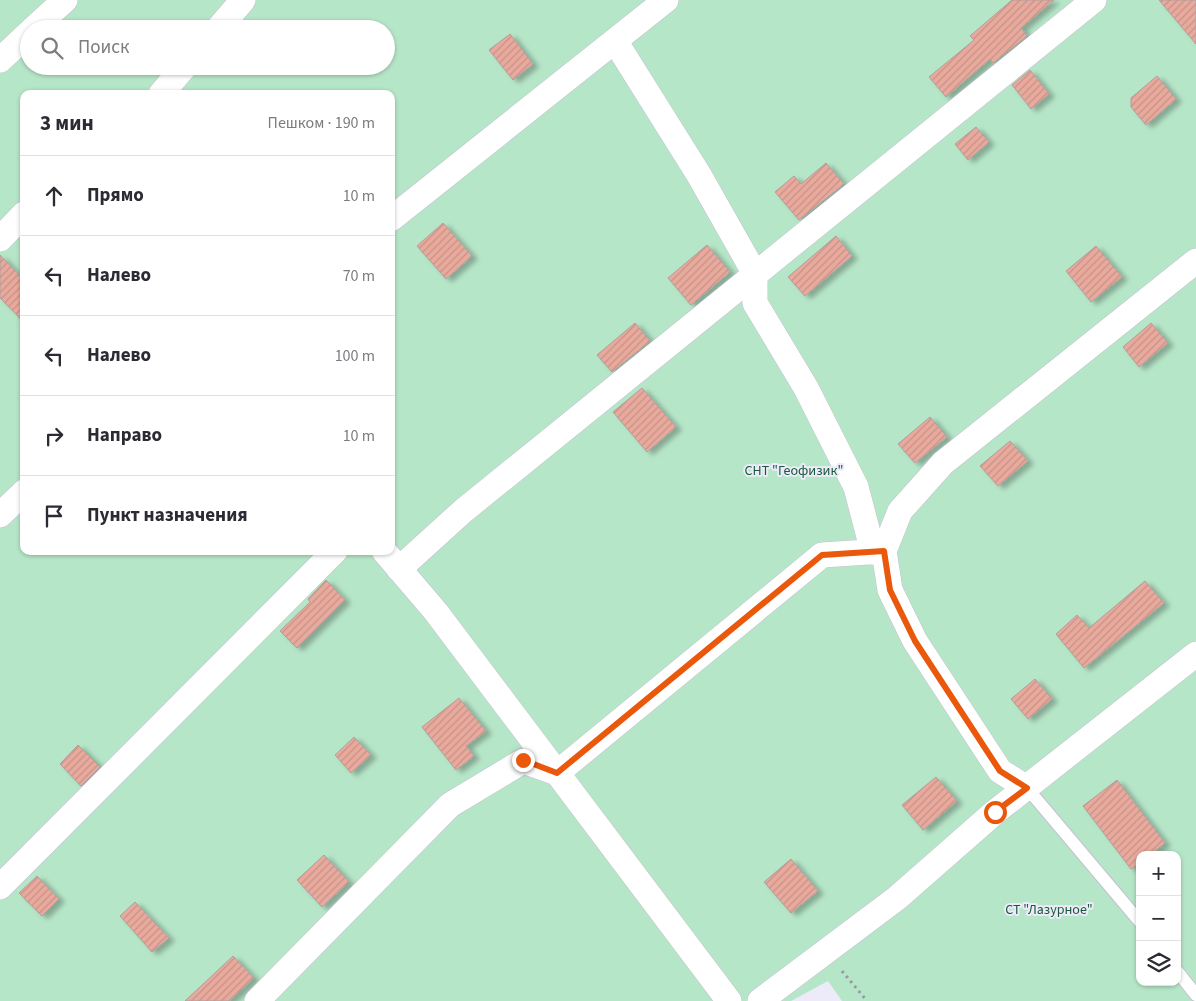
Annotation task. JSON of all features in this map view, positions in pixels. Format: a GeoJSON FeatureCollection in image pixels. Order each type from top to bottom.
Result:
{"type":"FeatureCollection","features":[{"type":"Feature","properties":{"kind":"street"},"geometry":{"type":"LineString","coordinates":[[44,20],[65,0]]}},
{"type":"Feature","properties":{"kind":"street"},"geometry":{"type":"LineString","coordinates":[[226,20],[243,0]]}},
{"type":"Feature","properties":{"kind":"street"},"geometry":{"type":"LineString","coordinates":[[395,216],[666,0]]}},
{"type":"Feature","properties":{"kind":"street"},"geometry":{"type":"LineString","coordinates":[[729,1001],[436,612],[392,560],[463,511],[1094,0]]}},
{"type":"Feature","properties":{"kind":"street"},"geometry":{"type":"LineString","coordinates":[[0,60],[20,41]]}},
{"type":"Feature","properties":{"kind":"street"},"geometry":{"type":"LineString","coordinates":[[615,41],[699,175],[755,274],[755,302],[806,388],[856,487],[890,590],[915,641],[1000,771],[1027,788]]}},
{"type":"Feature","properties":{"kind":"street"},"geometry":{"type":"LineString","coordinates":[[164,90],[177,75]]}},
{"type":"Feature","properties":{"kind":"street"},"geometry":{"type":"LineString","coordinates":[[0,239],[20,218]]}},
{"type":"Feature","properties":{"kind":"street"},"geometry":{"type":"LineString","coordinates":[[878,552],[900,511],[943,463],[1196,261]]}},
{"type":"Feature","properties":{"kind":"street"},"geometry":{"type":"LineString","coordinates":[[0,515],[20,496]]}},
{"type":"Feature","properties":{"kind":"street"},"geometry":{"type":"LineString","coordinates":[[557,773],[822,555],[878,552]]}},
{"type":"Feature","properties":{"kind":"street"},"geometry":{"type":"LineString","coordinates":[[0,887],[331,555]]}},
{"type":"Feature","properties":{"kind":"street"},"geometry":{"type":"LineString","coordinates":[[760,1001],[897,898],[995,812],[1196,654]]}},
{"type":"Feature","properties":{"kind":"street"},"geometry":{"type":"LineString","coordinates":[[257,1001],[450,805],[523,760],[557,773]]}},
{"type":"Feature","properties":{"kind":"lane"},"geometry":{"type":"LineString","coordinates":[[1027,788],[1136,917]]}},
{"type":"Feature","properties":{"kind":"lane"},"geometry":{"type":"LineString","coordinates":[[1181,976],[1196,995]]}},
{"type":"Feature","properties":{"kind":"path"},"geometry":{"type":"LineString","coordinates":[[826,951],[867,1001]]}},
{"type":"Feature","properties":{"kind":"green space","name":"СНТ \"Геофизик\""},"geometry":{"type":"Polygon","coordinates":[[[0,0],[1196,0],[1196,1001],[842,1001],[828,981],[791,1001],[0,1001],[0,0]]]}},
{"type":"Feature","properties":{"kind":"building"},"geometry":{"type":"Polygon","coordinates":[[[1012,0],[1054,0],[1021,28],[1027,36],[993,63],[990,59],[946,97],[929,77],[974,40],[970,36],[1012,0]]]}},
{"type":"Feature","properties":{"kind":"building"},"geometry":{"type":"Polygon","coordinates":[[[1159,0],[1196,0],[1196,44],[1159,0]]]}},
{"type":"Feature","properties":{"kind":"building"},"geometry":{"type":"Polygon","coordinates":[[[510,34],[533,64],[513,80],[489,50],[510,34]]]}},
{"type":"Feature","properties":{"kind":"building"},"geometry":{"type":"Polygon","coordinates":[[[1030,70],[1049,94],[1031,109],[1012,85],[1030,70]]]}},
{"type":"Feature","properties":{"kind":"building"},"geometry":{"type":"Polygon","coordinates":[[[1157,76],[1176,99],[1146,125],[1131,107],[1131,98],[1157,76]]]}},
{"type":"Feature","properties":{"kind":"building"},"geometry":{"type":"Polygon","coordinates":[[[976,127],[989,142],[968,160],[955,144],[976,127]]]}},
{"type":"Feature","properties":{"kind":"building"},"geometry":{"type":"Polygon","coordinates":[[[826,163],[844,184],[799,220],[775,192],[794,176],[801,184],[826,163]]]}},
{"type":"Feature","properties":{"kind":"building"},"geometry":{"type":"Polygon","coordinates":[[[443,223],[472,256],[446,279],[417,246],[443,223]]]}},
{"type":"Feature","properties":{"kind":"building"},"geometry":{"type":"Polygon","coordinates":[[[836,236],[852,256],[805,296],[788,277],[836,236]]]}},
{"type":"Feature","properties":{"kind":"building"},"geometry":{"type":"Polygon","coordinates":[[[707,245],[730,272],[691,305],[668,278],[707,245]]]}},
{"type":"Feature","properties":{"kind":"building"},"geometry":{"type":"Polygon","coordinates":[[[1096,246],[1122,277],[1091,302],[1066,271],[1096,246]]]}},
{"type":"Feature","properties":{"kind":"building"},"geometry":{"type":"Polygon","coordinates":[[[0,255],[20,276],[20,318],[0,298],[0,255]]]}},
{"type":"Feature","properties":{"kind":"building"},"geometry":{"type":"Polygon","coordinates":[[[635,323],[650,341],[612,372],[597,355],[635,323]]]}},
{"type":"Feature","properties":{"kind":"building"},"geometry":{"type":"Polygon","coordinates":[[[1151,323],[1168,343],[1139,367],[1123,347],[1151,323]]]}},
{"type":"Feature","properties":{"kind":"building"},"geometry":{"type":"Polygon","coordinates":[[[642,388],[676,427],[647,452],[613,412],[642,388]]]}},
{"type":"Feature","properties":{"kind":"building"},"geometry":{"type":"Polygon","coordinates":[[[930,417],[947,437],[915,463],[898,444],[930,417]]]}},
{"type":"Feature","properties":{"kind":"building"},"geometry":{"type":"Polygon","coordinates":[[[1010,441],[1028,461],[998,486],[980,466],[1010,441]]]}},
{"type":"Feature","properties":{"kind":"building"},"geometry":{"type":"Polygon","coordinates":[[[326,580],[345,600],[297,648],[280,631],[310,602],[308,599],[326,580]]]}},
{"type":"Feature","properties":{"kind":"building"},"geometry":{"type":"Polygon","coordinates":[[[1145,581],[1164,603],[1084,668],[1056,634],[1077,615],[1089,628],[1145,581]]]}},
{"type":"Feature","properties":{"kind":"building"},"geometry":{"type":"Polygon","coordinates":[[[1035,679],[1052,699],[1028,719],[1011,699],[1035,679]]]}},
{"type":"Feature","properties":{"kind":"building"},"geometry":{"type":"Polygon","coordinates":[[[459,698],[486,731],[466,746],[474,756],[456,770],[422,727],[459,698]]]}},
{"type":"Feature","properties":{"kind":"building"},"geometry":{"type":"Polygon","coordinates":[[[354,737],[371,755],[351,773],[335,755],[354,737]]]}},
{"type":"Feature","properties":{"kind":"building"},"geometry":{"type":"Polygon","coordinates":[[[78,745],[100,767],[81,786],[60,764],[78,745]]]}},
{"type":"Feature","properties":{"kind":"building"},"geometry":{"type":"Polygon","coordinates":[[[936,777],[957,801],[923,830],[902,805],[936,777]]]}},
{"type":"Feature","properties":{"kind":"building"},"geometry":{"type":"Polygon","coordinates":[[[1117,780],[1165,843],[1155,851],[1136,851],[1136,866],[1131,869],[1083,806],[1117,780]]]}},
{"type":"Feature","properties":{"kind":"building"},"geometry":{"type":"Polygon","coordinates":[[[324,855],[349,882],[322,907],[297,880],[324,855]]]}},
{"type":"Feature","properties":{"kind":"building"},"geometry":{"type":"Polygon","coordinates":[[[791,859],[818,891],[791,913],[764,882],[791,859]]]}},
{"type":"Feature","properties":{"kind":"building"},"geometry":{"type":"Polygon","coordinates":[[[37,876],[59,899],[42,916],[19,893],[37,876]]]}},
{"type":"Feature","properties":{"kind":"building"},"geometry":{"type":"Polygon","coordinates":[[[135,902],[169,938],[152,952],[120,916],[135,902]]]}},
{"type":"Feature","properties":{"kind":"building"},"geometry":{"type":"Polygon","coordinates":[[[233,956],[254,978],[229,1001],[185,1001],[233,956]]]}},
{"type":"Feature","properties":{"kind":"route"},"geometry":{"type":"LineString","coordinates":[[523,760],[557,773],[822,555],[884,551],[890,590],[915,641],[1000,771],[1027,788],[995,812]]}},
{"type":"Feature","properties":{"kind":"park label","name":"СТ \"Лазурное\""},"geometry":{"type":"Point","coordinates":[1049,909]}}]}
